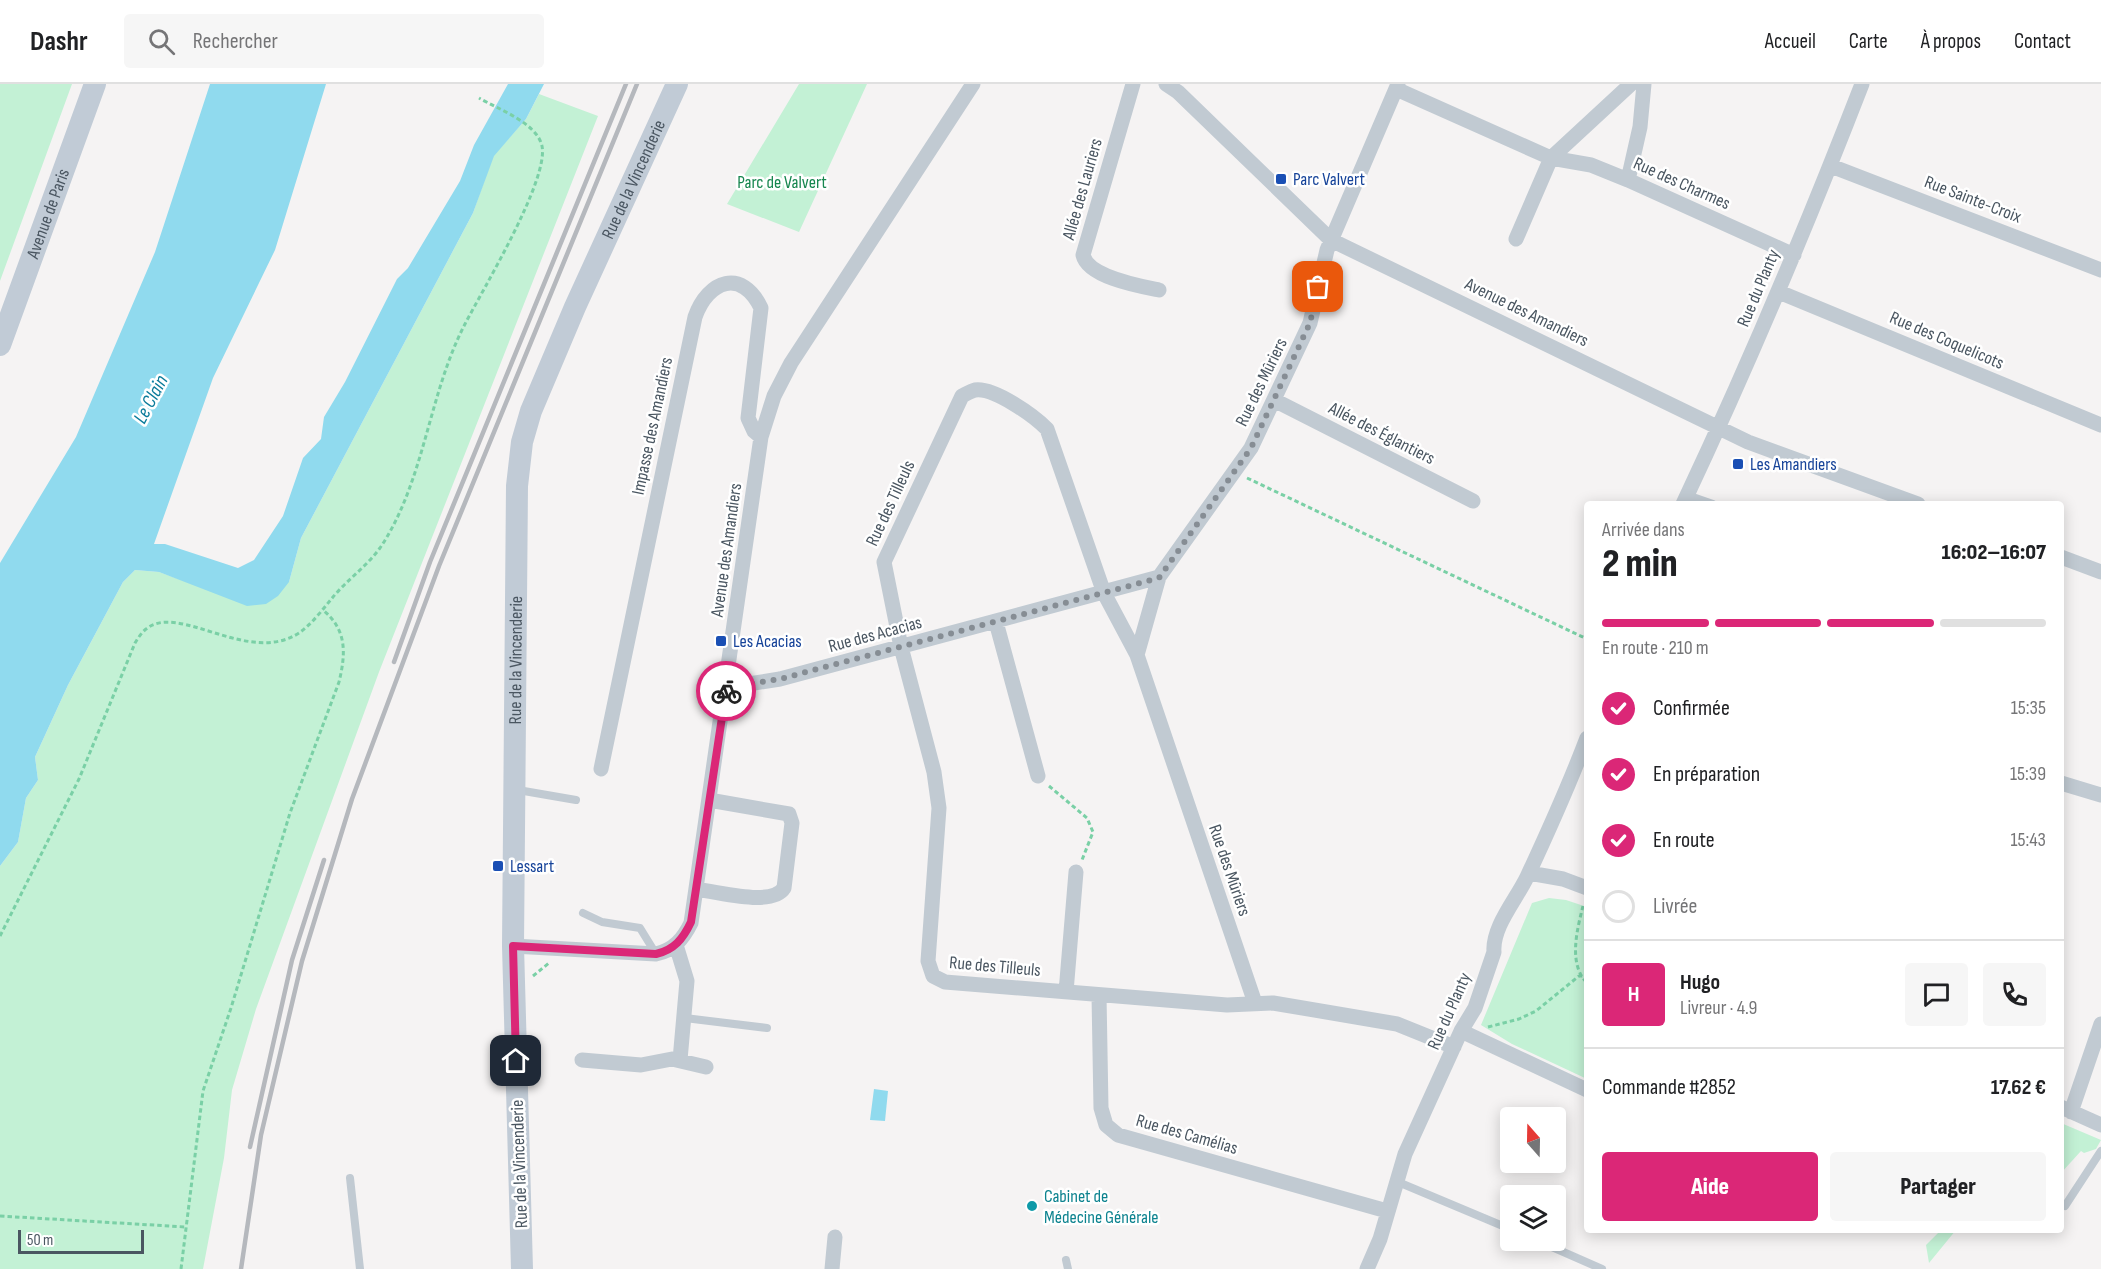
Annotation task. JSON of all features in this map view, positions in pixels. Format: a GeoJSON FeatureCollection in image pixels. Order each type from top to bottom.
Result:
{"type":"FeatureCollection","features":[{"type":"Feature","properties":{"kind":"main road","name":"Avenue de Paris"},"geometry":{"type":"LineString","coordinates":[[0,345],[95,84]]}},
{"type":"Feature","properties":{"kind":"main road","name":"Rue de la Vincenderie"},"geometry":{"type":"LineString","coordinates":[[522,1269],[513,946],[516,486],[522,442],[531,411],[575,306],[677,84]]}},
{"type":"Feature","properties":{"kind":"street","name":"Avenue des Amandiers"},"geometry":{"type":"LineString","coordinates":[[676,945],[691,922],[761,437],[774,396],[791,363],[973,84]]}},
{"type":"Feature","properties":{"kind":"street","name":"Allée des Lauriers"},"geometry":{"type":"LineString","coordinates":[[1133,84],[1083,255],[1092,267],[1125,284],[1159,290]]}},
{"type":"Feature","properties":{"kind":"street"},"geometry":{"type":"LineString","coordinates":[[1516,239],[1551,158],[1631,84]]}},
{"type":"Feature","properties":{"kind":"street"},"geometry":{"type":"LineString","coordinates":[[1628,180],[1640,127],[1644,84]]}},
{"type":"Feature","properties":{"kind":"street","name":"Rue du Planty"},"geometry":{"type":"LineString","coordinates":[[1685,500],[1779,292],[1832,166],[1862,84]]}},
{"type":"Feature","properties":{"kind":"street","name":"Rue des Charmes"},"geometry":{"type":"LineString","coordinates":[[1397,86],[1551,158],[1591,165],[1794,255]]}},
{"type":"Feature","properties":{"kind":"street","name":"Rue des Mûriers"},"geometry":{"type":"LineString","coordinates":[[1255,1003],[1137,655],[1159,578],[1251,448],[1310,323],[1331,240],[1397,86]]}},
{"type":"Feature","properties":{"kind":"street","name":"Avenue des Amandiers"},"geometry":{"type":"LineString","coordinates":[[1176,87],[1331,240],[1748,442],[1910,501]]}},
{"type":"Feature","properties":{"kind":"street","name":"Rue Sainte-Croix"},"geometry":{"type":"LineString","coordinates":[[1832,166],[2101,270]]}},
{"type":"Feature","properties":{"kind":"street","name":"Impasse des Amandiers"},"geometry":{"type":"LineString","coordinates":[[600,769],[695,317],[700,302],[713,288],[727,283],[740,283],[754,293],[761,308],[748,418],[754,431],[761,437]]}},
{"type":"Feature","properties":{"kind":"street","name":"Rue des Coquelicots"},"geometry":{"type":"LineString","coordinates":[[1779,292],[2101,425]]}},
{"type":"Feature","properties":{"kind":"street","name":"Rue des Tilleuls"},"geometry":{"type":"LineString","coordinates":[[1137,655],[1104,593],[1047,429],[1033,414],[988,392],[976,390],[962,396],[886,556],[885,574],[901,647],[934,772],[939,808],[929,969],[938,980],[945,982],[1227,1005],[1255,1003],[1290,1006],[1397,1024],[1454,1047]]}},
{"type":"Feature","properties":{"kind":"street","name":"Allée des Églantiers"},"geometry":{"type":"LineString","coordinates":[[1274,400],[1473,501]]}},
{"type":"Feature","properties":{"kind":"street"},"geometry":{"type":"LineString","coordinates":[[2064,557],[2101,572]]}},
{"type":"Feature","properties":{"kind":"street"},"geometry":{"type":"LineString","coordinates":[[1104,593],[1159,578]]}},
{"type":"Feature","properties":{"kind":"street","name":"Rue des Acacias"},"geometry":{"type":"LineString","coordinates":[[727,684],[742,685],[780,679],[1104,593]]}},
{"type":"Feature","properties":{"kind":"street"},"geometry":{"type":"LineString","coordinates":[[996,622],[1038,776]]}},
{"type":"Feature","properties":{"kind":"street","name":"Rue du Planty"},"geometry":{"type":"LineString","coordinates":[[1371,1268],[1405,1154],[1454,1047],[1466,1034],[1494,952],[1494,944],[1529,873],[1584,747]]}},
{"type":"Feature","properties":{"kind":"street"},"geometry":{"type":"LineString","coordinates":[[2064,784],[2101,795]]}},
{"type":"Feature","properties":{"kind":"street"},"geometry":{"type":"LineString","coordinates":[[696,889],[768,898],[779,895],[784,888],[792,823],[789,814],[710,800]]}},
{"type":"Feature","properties":{"kind":"street","name":"Rue des Tilleuls"},"geometry":{"type":"LineString","coordinates":[[1066,992],[1076,872]]}},
{"type":"Feature","properties":{"kind":"street"},"geometry":{"type":"LineString","coordinates":[[1529,873],[1563,879],[1584,887]]}},
{"type":"Feature","properties":{"kind":"street"},"geometry":{"type":"LineString","coordinates":[[513,946],[656,954],[676,945],[687,981],[680,1060]]}},
{"type":"Feature","properties":{"kind":"street","name":"Rue des Camélias"},"geometry":{"type":"LineString","coordinates":[[1099,995],[1101,1108],[1106,1125],[1118,1135],[1387,1211]]}},
{"type":"Feature","properties":{"kind":"street"},"geometry":{"type":"LineString","coordinates":[[2101,1024],[2096,1056],[2066,1109],[2101,1125]]}},
{"type":"Feature","properties":{"kind":"street"},"geometry":{"type":"LineString","coordinates":[[1466,1034],[1584,1089]]}},
{"type":"Feature","properties":{"kind":"street"},"geometry":{"type":"LineString","coordinates":[[582,1060],[640,1065],[665,1058],[706,1067]]}},
{"type":"Feature","properties":{"kind":"street"},"geometry":{"type":"LineString","coordinates":[[832,1269],[835,1237]]}},
{"type":"Feature","properties":{"kind":"lane"},"geometry":{"type":"LineString","coordinates":[[513,789],[576,800]]}},
{"type":"Feature","properties":{"kind":"lane"},"geometry":{"type":"LineString","coordinates":[[583,913],[602,922],[640,928],[656,954]]}},
{"type":"Feature","properties":{"kind":"lane"},"geometry":{"type":"LineString","coordinates":[[685,1018],[767,1028]]}},
{"type":"Feature","properties":{"kind":"lane"},"geometry":{"type":"LineString","coordinates":[[2065,1206],[2101,1151]]}},
{"type":"Feature","properties":{"kind":"lane"},"geometry":{"type":"LineString","coordinates":[[350,1178],[360,1269]]}},
{"type":"Feature","properties":{"kind":"lane"},"geometry":{"type":"LineString","coordinates":[[1398,1182],[1500,1225]]}},
{"type":"Feature","properties":{"kind":"lane"},"geometry":{"type":"LineString","coordinates":[[1561,1251],[1602,1269]]}},
{"type":"Feature","properties":{"kind":"path"},"geometry":{"type":"LineString","coordinates":[[0,936],[79,779],[135,643],[147,628],[158,623],[179,623],[219,633],[244,643],[274,643],[299,633],[324,610],[379,549],[405,502],[458,338],[519,221],[543,156],[537,135],[479,98]]}},
{"type":"Feature","properties":{"kind":"path"},"geometry":{"type":"LineString","coordinates":[[1235,472],[1584,638]]}},
{"type":"Feature","properties":{"kind":"path"},"geometry":{"type":"LineString","coordinates":[[181,1269],[203,1091],[231,1008],[290,813],[339,682],[344,661],[340,630],[324,610]]}},
{"type":"Feature","properties":{"kind":"path"},"geometry":{"type":"LineString","coordinates":[[1038,776],[1087,818],[1093,832],[1076,872]]}},
{"type":"Feature","properties":{"kind":"path"},"geometry":{"type":"LineString","coordinates":[[1582,906],[1575,939],[1579,976],[1584,980]]}},
{"type":"Feature","properties":{"kind":"path"},"geometry":{"type":"LineString","coordinates":[[531,979],[553,962]]}},
{"type":"Feature","properties":{"kind":"path"},"geometry":{"type":"LineString","coordinates":[[1466,1034],[1519,1019],[1536,1011],[1579,976],[1584,976]]}},
{"type":"Feature","properties":{"kind":"path"},"geometry":{"type":"LineString","coordinates":[[0,1216],[186,1227]]}},
{"type":"Feature","properties":{"kind":"green space"},"geometry":{"type":"Polygon","coordinates":[[[0,84],[72,84],[0,281],[0,84]]]}},
{"type":"Feature","properties":{"kind":"green space","name":"Parc de Valvert"},"geometry":{"type":"Polygon","coordinates":[[[799,84],[867,84],[799,232],[727,204],[799,84]]]}},
{"type":"Feature","properties":{"kind":"green space"},"geometry":{"type":"Polygon","coordinates":[[[539,94],[598,116],[379,672],[256,1009],[232,1090],[224,1158],[203,1269],[0,1269],[0,866],[18,842],[26,798],[38,780],[35,757],[68,685],[123,582],[135,570],[159,572],[209,590],[289,582],[301,538],[473,213],[493,156],[526,119],[539,94]]]}},
{"type":"Feature","properties":{"kind":"green space"},"geometry":{"type":"Polygon","coordinates":[[[1549,898],[1566,900],[1584,906],[1584,1078],[1512,1044],[1481,1025],[1532,903],[1549,898]]]}},
{"type":"Feature","properties":{"kind":"green space"},"geometry":{"type":"Polygon","coordinates":[[[2064,1124],[2101,1140],[2096,1149],[2084,1153],[2081,1151],[2064,1170],[2064,1124]]]}},
{"type":"Feature","properties":{"kind":"green space"},"geometry":{"type":"Polygon","coordinates":[[[1938,1233],[1954,1233],[1929,1263],[1926,1245],[1938,1233]]]}},
{"type":"Feature","properties":{"kind":"water","name":"Le Clain"},"geometry":{"type":"Polygon","coordinates":[[[210,84],[326,84],[275,250],[213,378],[154,544],[165,544],[238,568],[254,560],[283,516],[303,458],[321,439],[324,417],[345,382],[397,279],[408,268],[460,181],[474,145],[508,84],[544,84],[526,119],[494,156],[473,213],[301,538],[289,582],[278,596],[266,604],[247,606],[159,572],[135,570],[123,582],[68,685],[35,757],[38,780],[26,798],[18,842],[0,866],[0,563],[76,437],[155,252],[210,84]]]}},
{"type":"Feature","properties":{"kind":"water"},"geometry":{"type":"Polygon","coordinates":[[[874,1089],[888,1091],[885,1121],[870,1120],[874,1089]]]}},
{"type":"Feature","properties":{"kind":"railway"},"geometry":{"type":"LineString","coordinates":[[394,662],[430,562],[626,84]]}},
{"type":"Feature","properties":{"kind":"railway"},"geometry":{"type":"LineString","coordinates":[[241,1269],[261,1135],[302,961],[352,799],[439,566],[637,84]]}},
{"type":"Feature","properties":{"kind":"railway"},"geometry":{"type":"LineString","coordinates":[[250,1147],[292,960],[324,860]]}},
{"type":"Feature","properties":{"kind":"way so far"},"geometry":{"type":"LineString","coordinates":[[726,691],[727,684],[742,685],[780,679],[1159,578],[1251,448],[1310,323],[1318,287]]}},
{"type":"Feature","properties":{"kind":"place","name":"Parc Valvert"},"geometry":{"type":"Point","coordinates":[1281,179]}},
{"type":"Feature","properties":{"kind":"place","name":"Les Amandiers"},"geometry":{"type":"Point","coordinates":[1738,464]}},
{"type":"Feature","properties":{"kind":"place","name":"Les Acacias"},"geometry":{"type":"Point","coordinates":[721,641]}},
{"type":"Feature","properties":{"kind":"place","name":"Lessart"},"geometry":{"type":"Point","coordinates":[498,866]}},
{"type":"Feature","properties":{"kind":"place","name":"Cabinet de Médecine Générale"},"geometry":{"type":"Point","coordinates":[1032,1206]}},
{"type":"Feature","properties":{"kind":"route"},"geometry":{"type":"LineString","coordinates":[[516,1061],[513,946],[656,954],[676,945],[685,935],[691,922],[726,691]]}}]}
